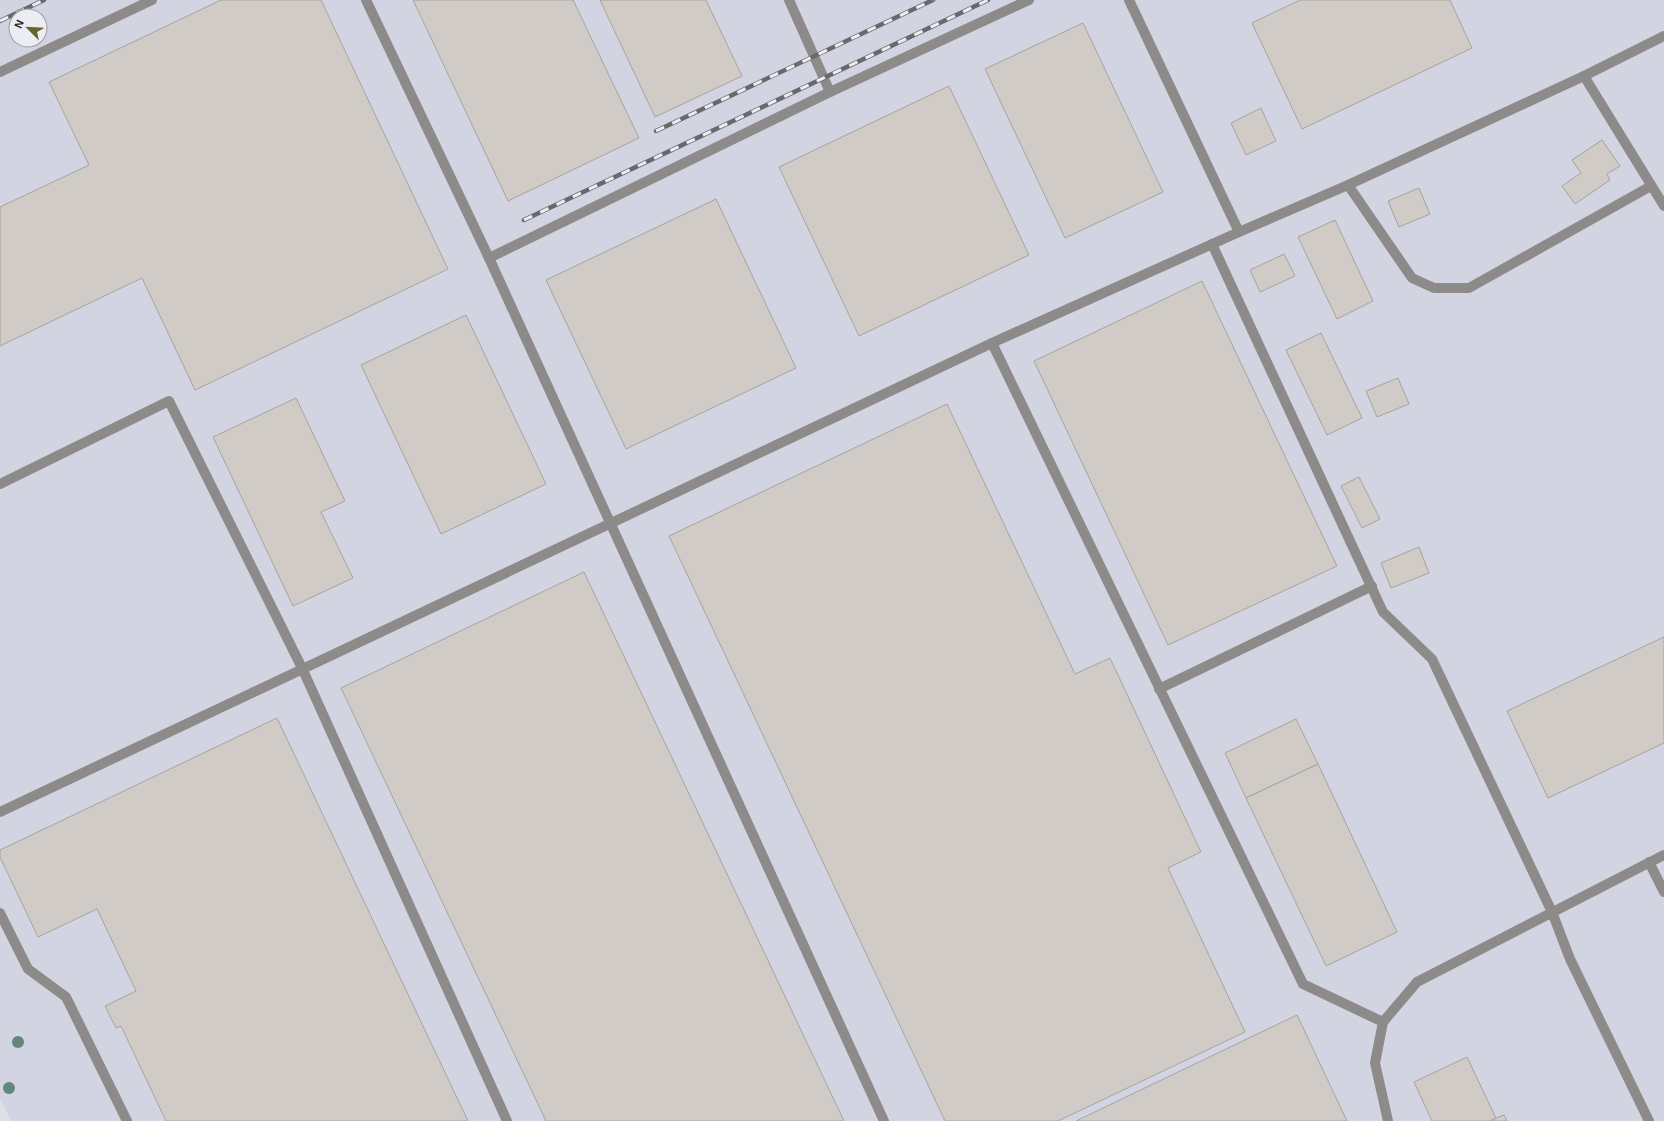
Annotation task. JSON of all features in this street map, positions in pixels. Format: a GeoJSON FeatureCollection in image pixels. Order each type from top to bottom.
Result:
{"type":"FeatureCollection","features":[{"type":"Feature","properties":{"kind":"lane"},"geometry":{"type":"LineString","coordinates":[[0,72],[152,0]]}},
{"type":"Feature","properties":{"kind":"lane"},"geometry":{"type":"LineString","coordinates":[[366,0],[489,258],[884,1121]]}},
{"type":"Feature","properties":{"kind":"lane"},"geometry":{"type":"LineString","coordinates":[[788,0],[830,92]]}},
{"type":"Feature","properties":{"kind":"lane"},"geometry":{"type":"LineString","coordinates":[[489,258],[830,92],[1029,0]]}},
{"type":"Feature","properties":{"kind":"lane"},"geometry":{"type":"LineString","coordinates":[[1129,0],[1239,232]]}},
{"type":"Feature","properties":{"kind":"lane"},"geometry":{"type":"LineString","coordinates":[[0,812],[992,343],[1239,232],[1348,185],[1584,76],[1664,36]]}},
{"type":"Feature","properties":{"kind":"lane"},"geometry":{"type":"LineString","coordinates":[[1584,76],[1664,206]]}},
{"type":"Feature","properties":{"kind":"lane"},"geometry":{"type":"LineString","coordinates":[[1348,185],[1412,278],[1434,288],[1469,288],[1651,186]]}},
{"type":"Feature","properties":{"kind":"lane"},"geometry":{"type":"LineString","coordinates":[[1212,244],[1383,612],[1432,659],[1552,912],[1570,959],[1649,1121]]}},
{"type":"Feature","properties":{"kind":"lane"},"geometry":{"type":"LineString","coordinates":[[992,343],[1302,984],[1383,1022]]}},
{"type":"Feature","properties":{"kind":"lane"},"geometry":{"type":"LineString","coordinates":[[0,484],[169,401],[302,668],[508,1121]]}},
{"type":"Feature","properties":{"kind":"lane"},"geometry":{"type":"LineString","coordinates":[[1159,689],[1372,586]]}},
{"type":"Feature","properties":{"kind":"lane"},"geometry":{"type":"LineString","coordinates":[[1388,1121],[1375,1064],[1383,1022],[1417,982],[1664,855]]}},
{"type":"Feature","properties":{"kind":"lane"},"geometry":{"type":"LineString","coordinates":[[1649,862],[1664,892]]}},
{"type":"Feature","properties":{"kind":"lane"},"geometry":{"type":"LineString","coordinates":[[0,913],[28,969],[66,996],[127,1121]]}},
{"type":"Feature","properties":{"kind":"shaded area"},"geometry":{"type":"Polygon","coordinates":[[[0,0],[1664,0],[1664,1121],[11,1121],[0,1098],[0,0]]]}},
{"type":"Feature","properties":{"kind":"building"},"geometry":{"type":"Polygon","coordinates":[[[221,0],[321,0],[448,269],[195,390],[142,278],[0,346],[0,207],[89,165],[49,82],[221,0]]]}},
{"type":"Feature","properties":{"kind":"building"},"geometry":{"type":"Polygon","coordinates":[[[413,0],[573,0],[639,138],[508,201],[413,0]]]}},
{"type":"Feature","properties":{"kind":"building"},"geometry":{"type":"Polygon","coordinates":[[[600,0],[706,0],[742,76],[655,117],[600,0]]]}},
{"type":"Feature","properties":{"kind":"building"},"geometry":{"type":"Polygon","coordinates":[[[1300,0],[1450,0],[1472,48],[1302,129],[1252,23],[1300,0]]]}},
{"type":"Feature","properties":{"kind":"building"},"geometry":{"type":"Polygon","coordinates":[[[1083,23],[1163,192],[1065,238],[985,69],[1083,23]]]}},
{"type":"Feature","properties":{"kind":"building"},"geometry":{"type":"Polygon","coordinates":[[[949,86],[1029,255],[859,336],[779,167],[949,86]]]}},
{"type":"Feature","properties":{"kind":"building"},"geometry":{"type":"Polygon","coordinates":[[[1261,108],[1276,141],[1246,155],[1231,123],[1261,108]]]}},
{"type":"Feature","properties":{"kind":"building"},"geometry":{"type":"Polygon","coordinates":[[[1602,140],[1620,166],[1607,174],[1610,180],[1575,204],[1562,186],[1581,173],[1572,160],[1602,140]]]}},
{"type":"Feature","properties":{"kind":"building"},"geometry":{"type":"Polygon","coordinates":[[[1419,188],[1430,214],[1399,227],[1388,201],[1419,188]]]}},
{"type":"Feature","properties":{"kind":"building"},"geometry":{"type":"Polygon","coordinates":[[[716,199],[796,368],[626,449],[546,280],[716,199]]]}},
{"type":"Feature","properties":{"kind":"building"},"geometry":{"type":"Polygon","coordinates":[[[1335,220],[1373,301],[1337,319],[1298,237],[1335,220]]]}},
{"type":"Feature","properties":{"kind":"building"},"geometry":{"type":"Polygon","coordinates":[[[1284,254],[1295,276],[1260,292],[1250,270],[1284,254]]]}},
{"type":"Feature","properties":{"kind":"building"},"geometry":{"type":"Polygon","coordinates":[[[1202,281],[1337,566],[1168,645],[1034,361],[1202,281]]]}},
{"type":"Feature","properties":{"kind":"building"},"geometry":{"type":"Polygon","coordinates":[[[466,315],[546,484],[441,534],[361,365],[466,315]]]}},
{"type":"Feature","properties":{"kind":"building"},"geometry":{"type":"Polygon","coordinates":[[[1321,333],[1362,418],[1327,435],[1286,350],[1321,333]]]}},
{"type":"Feature","properties":{"kind":"building"},"geometry":{"type":"Polygon","coordinates":[[[1398,378],[1409,404],[1377,417],[1366,391],[1398,378]]]}},
{"type":"Feature","properties":{"kind":"building"},"geometry":{"type":"Polygon","coordinates":[[[296,398],[345,501],[321,512],[353,578],[293,606],[213,437],[296,398]]]}},
{"type":"Feature","properties":{"kind":"building"},"geometry":{"type":"Polygon","coordinates":[[[947,404],[1075,674],[1110,658],[1201,852],[1168,868],[1245,1032],[1058,1121],[945,1121],[669,536],[947,404]]]}},
{"type":"Feature","properties":{"kind":"building"},"geometry":{"type":"Polygon","coordinates":[[[1359,477],[1380,519],[1362,528],[1341,486],[1359,477]]]}},
{"type":"Feature","properties":{"kind":"building"},"geometry":{"type":"Polygon","coordinates":[[[1419,547],[1429,573],[1391,588],[1381,563],[1419,547]]]}},
{"type":"Feature","properties":{"kind":"building"},"geometry":{"type":"Polygon","coordinates":[[[584,572],[844,1121],[546,1121],[341,688],[584,572]]]}},
{"type":"Feature","properties":{"kind":"building"},"geometry":{"type":"Polygon","coordinates":[[[1664,637],[1664,743],[1548,798],[1507,711],[1664,637]]]}},
{"type":"Feature","properties":{"kind":"building"},"geometry":{"type":"Polygon","coordinates":[[[277,718],[468,1121],[166,1121],[121,1026],[116,1028],[105,1006],[136,991],[97,909],[38,937],[0,857],[0,850],[277,718]]]}},
{"type":"Feature","properties":{"kind":"building"},"geometry":{"type":"Polygon","coordinates":[[[1296,719],[1318,764],[1246,798],[1225,753],[1296,719]]]}},
{"type":"Feature","properties":{"kind":"building"},"geometry":{"type":"Polygon","coordinates":[[[1318,764],[1397,932],[1326,966],[1246,798],[1318,764]]]}},
{"type":"Feature","properties":{"kind":"building"},"geometry":{"type":"Polygon","coordinates":[[[1297,1015],[1347,1121],[1076,1121],[1297,1015]]]}},
{"type":"Feature","properties":{"kind":"building"},"geometry":{"type":"Polygon","coordinates":[[[1467,1057],[1496,1118],[1490,1121],[1432,1121],[1414,1082],[1467,1057]]]}},
{"type":"Feature","properties":{"kind":"building"},"geometry":{"type":"Polygon","coordinates":[[[1504,1115],[1507,1121],[1490,1121],[1496,1118],[1504,1115]]]}},
{"type":"Feature","properties":{"kind":"railway"},"geometry":{"type":"LineString","coordinates":[[0,21],[44,0]]}},
{"type":"Feature","properties":{"kind":"railway"},"geometry":{"type":"LineString","coordinates":[[656,131],[933,0]]}},
{"type":"Feature","properties":{"kind":"railway"},"geometry":{"type":"LineString","coordinates":[[524,220],[988,0]]}}]}
